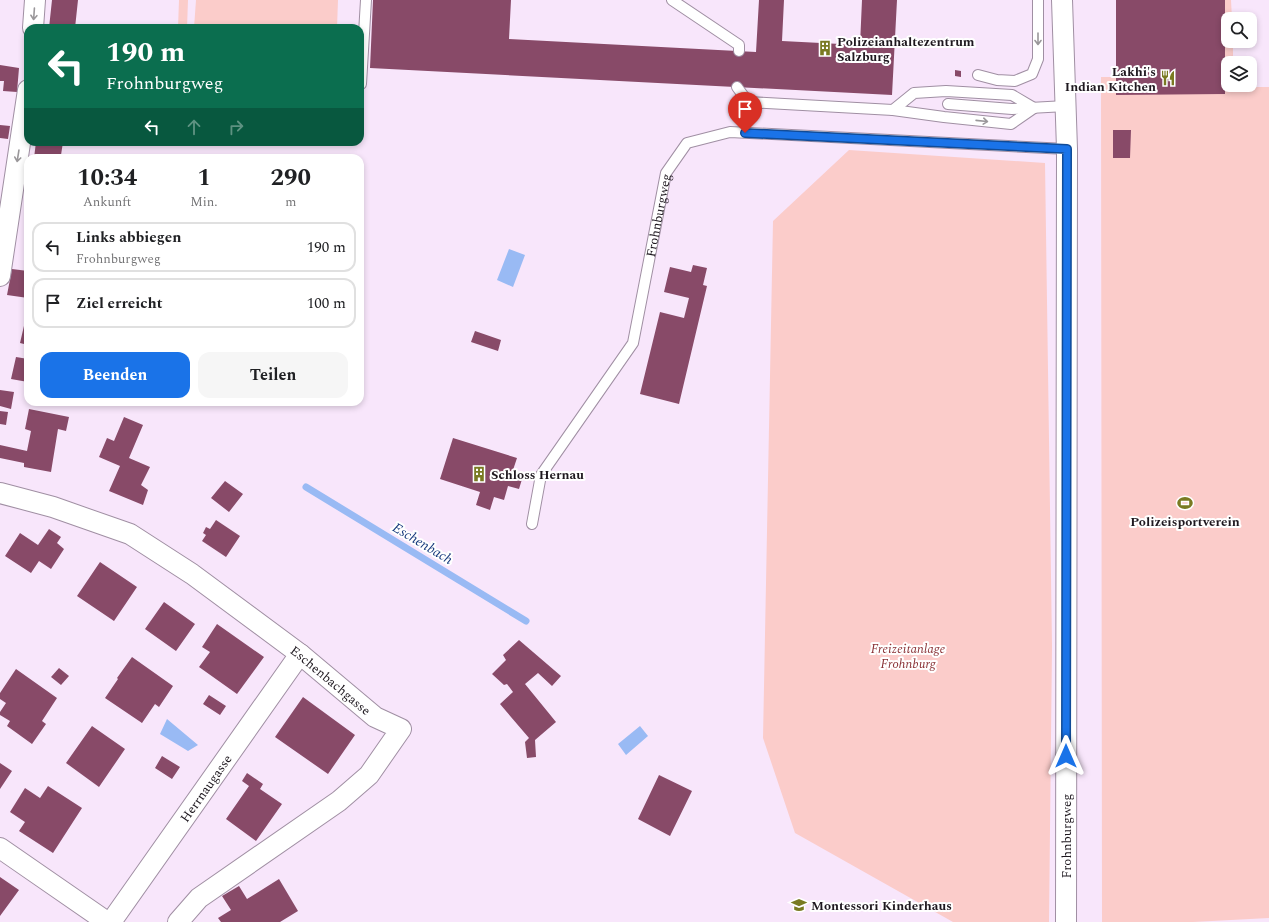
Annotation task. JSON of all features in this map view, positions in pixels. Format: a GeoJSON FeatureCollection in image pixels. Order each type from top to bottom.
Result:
{"type":"FeatureCollection","features":[{"type":"Feature","properties":{"kind":"street"},"geometry":{"type":"LineString","coordinates":[[33,24],[35,0]]}},
{"type":"Feature","properties":{"kind":"street","name":"Frohnburgweg"},"geometry":{"type":"LineString","coordinates":[[1062,0],[1067,149],[1066,922]]}},
{"type":"Feature","properties":{"kind":"street"},"geometry":{"type":"LineString","coordinates":[[0,276],[24,117]]}},
{"type":"Feature","properties":{"kind":"street","name":"Eschenbachgasse"},"geometry":{"type":"LineString","coordinates":[[0,493],[53,507],[130,534],[192,574],[300,654],[375,717],[401,729],[369,775],[339,801],[199,898],[178,922]]}},
{"type":"Feature","properties":{"kind":"street","name":"Herrnaugasse"},"geometry":{"type":"LineString","coordinates":[[111,922],[300,654]]}},
{"type":"Feature","properties":{"kind":"street"},"geometry":{"type":"LineString","coordinates":[[0,848],[106,922]]}},
{"type":"Feature","properties":{"kind":"lane"},"geometry":{"type":"LineString","coordinates":[[364,34],[366,0]]}},
{"type":"Feature","properties":{"kind":"lane"},"geometry":{"type":"LineString","coordinates":[[672,0],[739,45],[739,51]]}},
{"type":"Feature","properties":{"kind":"lane"},"geometry":{"type":"LineString","coordinates":[[978,76],[997,80],[1015,81],[1032,74],[1038,59],[1038,0]]}},
{"type":"Feature","properties":{"kind":"lane"},"geometry":{"type":"LineString","coordinates":[[737,87],[748,102],[893,110],[1011,124],[1034,108]]}},
{"type":"Feature","properties":{"kind":"lane"},"geometry":{"type":"LineString","coordinates":[[893,110],[914,93],[946,91],[1012,95],[1034,108]]}},
{"type":"Feature","properties":{"kind":"lane"},"geometry":{"type":"LineString","coordinates":[[948,104],[1012,108],[1066,106]]}},
{"type":"Feature","properties":{"kind":"lane","name":"Frohnburgweg"},"geometry":{"type":"LineString","coordinates":[[532,524],[540,475],[633,343],[666,173],[687,143],[730,132],[1067,149]]}},
{"type":"Feature","properties":{"kind":"green space"},"geometry":{"type":"Polygon","coordinates":[[[179,0],[188,0],[187,24],[178,24],[179,0]]]}},
{"type":"Feature","properties":{"kind":"green space"},"geometry":{"type":"Polygon","coordinates":[[[196,0],[338,0],[337,24],[194,24],[196,0]]]}},
{"type":"Feature","properties":{"kind":"green space","name":"Polizeisportverein"},"geometry":{"type":"Polygon","coordinates":[[[1116,0],[1231,0],[1232,12],[1221,12],[1221,48],[1233,48],[1233,56],[1221,56],[1221,92],[1257,92],[1257,87],[1269,87],[1269,918],[1193,922],[1102,922],[1101,77],[1116,77],[1116,0]]]}},
{"type":"Feature","properties":{"kind":"green space","name":"Freizeitanlage Frohnburg"},"geometry":{"type":"Polygon","coordinates":[[[849,150],[1045,163],[1052,646],[1049,922],[953,922],[795,833],[763,738],[773,221],[849,150]]]}},
{"type":"Feature","properties":{"kind":"water"},"geometry":{"type":"Polygon","coordinates":[[[509,249],[525,255],[513,287],[497,280],[509,249]]]}},
{"type":"Feature","properties":{"kind":"water"},"geometry":{"type":"Polygon","coordinates":[[[167,719],[198,745],[188,751],[160,734],[167,719]]]}},
{"type":"Feature","properties":{"kind":"water"},"geometry":{"type":"Polygon","coordinates":[[[640,726],[648,736],[626,755],[618,744],[640,726]]]}},
{"type":"Feature","properties":{"kind":"building"},"geometry":{"type":"Polygon","coordinates":[[[52,0],[78,0],[75,24],[49,24],[52,0]]]}},
{"type":"Feature","properties":{"kind":"building"},"geometry":{"type":"Polygon","coordinates":[[[373,0],[511,0],[509,39],[756,52],[759,0],[784,0],[782,41],[860,45],[862,0],[897,0],[892,95],[370,68],[373,0]]]}},
{"type":"Feature","properties":{"kind":"building"},"geometry":{"type":"Polygon","coordinates":[[[1116,0],[1225,0],[1225,12],[1221,12],[1221,48],[1225,48],[1225,56],[1221,56],[1221,92],[1225,92],[1225,94],[1116,95],[1116,0]]]}},
{"type":"Feature","properties":{"kind":"building"},"geometry":{"type":"Polygon","coordinates":[[[0,65],[19,68],[17,92],[3,91],[4,81],[0,81],[0,65]]]}},
{"type":"Feature","properties":{"kind":"building"},"geometry":{"type":"Polygon","coordinates":[[[955,70],[961,71],[961,77],[955,76],[955,70]]]}},
{"type":"Feature","properties":{"kind":"building"},"geometry":{"type":"Polygon","coordinates":[[[0,125],[10,126],[8,139],[0,138],[0,125]]]}},
{"type":"Feature","properties":{"kind":"building"},"geometry":{"type":"Polygon","coordinates":[[[1113,130],[1131,130],[1130,158],[1113,158],[1113,130]]]}},
{"type":"Feature","properties":{"kind":"building"},"geometry":{"type":"Polygon","coordinates":[[[36,146],[62,146],[61,154],[34,154],[36,146]]]}},
{"type":"Feature","properties":{"kind":"building"},"geometry":{"type":"Polygon","coordinates":[[[693,265],[707,268],[703,285],[707,286],[679,404],[640,394],[660,312],[684,318],[689,298],[664,292],[670,267],[691,272],[693,265]]]}},
{"type":"Feature","properties":{"kind":"building"},"geometry":{"type":"Polygon","coordinates":[[[12,269],[24,270],[24,297],[7,295],[12,269]]]}},
{"type":"Feature","properties":{"kind":"building"},"geometry":{"type":"Polygon","coordinates":[[[24,326],[24,344],[20,343],[24,326]]]}},
{"type":"Feature","properties":{"kind":"building"},"geometry":{"type":"Polygon","coordinates":[[[475,331],[501,340],[498,351],[471,342],[475,331]]]}},
{"type":"Feature","properties":{"kind":"building"},"geometry":{"type":"Polygon","coordinates":[[[16,357],[24,358],[24,381],[11,379],[16,357]]]}},
{"type":"Feature","properties":{"kind":"building"},"geometry":{"type":"Polygon","coordinates":[[[0,390],[14,392],[11,409],[0,406],[0,390]]]}},
{"type":"Feature","properties":{"kind":"building"},"geometry":{"type":"Polygon","coordinates":[[[29,409],[69,417],[66,431],[58,429],[51,472],[24,467],[24,463],[0,458],[0,445],[27,451],[31,431],[25,429],[29,409]]]}},
{"type":"Feature","properties":{"kind":"building"},"geometry":{"type":"Polygon","coordinates":[[[0,411],[8,412],[6,425],[0,424],[0,411]]]}},
{"type":"Feature","properties":{"kind":"building"},"geometry":{"type":"Polygon","coordinates":[[[124,417],[143,425],[129,458],[150,467],[141,485],[148,490],[143,505],[109,491],[120,466],[99,457],[107,438],[114,441],[124,417]]]}},
{"type":"Feature","properties":{"kind":"building","name":"Schloss Hernau"},"geometry":{"type":"Polygon","coordinates":[[[453,438],[517,458],[512,473],[523,476],[519,489],[508,486],[504,500],[494,497],[490,510],[476,505],[480,492],[440,479],[453,438]]]}},
{"type":"Feature","properties":{"kind":"building"},"geometry":{"type":"Polygon","coordinates":[[[225,481],[243,494],[229,512],[211,498],[225,481]]]}},
{"type":"Feature","properties":{"kind":"building"},"geometry":{"type":"Polygon","coordinates":[[[216,520],[240,536],[226,557],[202,541],[206,535],[203,533],[206,527],[210,529],[216,520]]]}},
{"type":"Feature","properties":{"kind":"building"},"geometry":{"type":"Polygon","coordinates":[[[49,529],[61,537],[57,543],[64,549],[51,569],[39,561],[31,573],[5,556],[20,533],[38,545],[49,529]]]}},
{"type":"Feature","properties":{"kind":"building"},"geometry":{"type":"Polygon","coordinates":[[[100,562],[137,587],[114,621],[77,596],[100,562]]]}},
{"type":"Feature","properties":{"kind":"building"},"geometry":{"type":"Polygon","coordinates":[[[164,602],[195,624],[176,651],[145,629],[164,602]]]}},
{"type":"Feature","properties":{"kind":"building"},"geometry":{"type":"Polygon","coordinates":[[[217,624],[264,657],[237,694],[199,667],[210,652],[202,647],[217,624]]]}},
{"type":"Feature","properties":{"kind":"building"},"geometry":{"type":"Polygon","coordinates":[[[519,640],[561,676],[552,686],[538,673],[525,684],[556,722],[535,740],[536,757],[527,758],[525,742],[529,738],[500,704],[513,692],[507,684],[504,685],[492,674],[506,660],[503,655],[519,640]]]}},
{"type":"Feature","properties":{"kind":"building"},"geometry":{"type":"Polygon","coordinates":[[[132,657],[173,686],[159,707],[155,704],[142,723],[105,698],[132,657]]]}},
{"type":"Feature","properties":{"kind":"building"},"geometry":{"type":"Polygon","coordinates":[[[59,668],[69,676],[61,685],[51,677],[59,668]]]}},
{"type":"Feature","properties":{"kind":"building"},"geometry":{"type":"Polygon","coordinates":[[[16,669],[57,698],[42,721],[46,724],[32,744],[7,726],[10,721],[0,715],[0,712],[6,703],[0,699],[0,693],[16,669]]]}},
{"type":"Feature","properties":{"kind":"building"},"geometry":{"type":"Polygon","coordinates":[[[209,695],[226,706],[220,715],[203,704],[209,695]]]}},
{"type":"Feature","properties":{"kind":"building"},"geometry":{"type":"Polygon","coordinates":[[[303,697],[355,735],[328,774],[275,737],[303,697]]]}},
{"type":"Feature","properties":{"kind":"building"},"geometry":{"type":"Polygon","coordinates":[[[92,726],[125,749],[99,787],[66,763],[92,726]]]}},
{"type":"Feature","properties":{"kind":"building"},"geometry":{"type":"Polygon","coordinates":[[[162,756],[180,767],[172,779],[155,768],[162,756]]]}},
{"type":"Feature","properties":{"kind":"building"},"geometry":{"type":"Polygon","coordinates":[[[0,763],[12,771],[0,789],[0,763]]]}},
{"type":"Feature","properties":{"kind":"building"},"geometry":{"type":"Polygon","coordinates":[[[247,773],[263,784],[260,789],[282,804],[256,841],[226,819],[249,786],[242,781],[247,773]]]}},
{"type":"Feature","properties":{"kind":"building"},"geometry":{"type":"Polygon","coordinates":[[[659,775],[692,791],[670,836],[638,819],[659,775]]]}},
{"type":"Feature","properties":{"kind":"building"},"geometry":{"type":"Polygon","coordinates":[[[48,786],[82,808],[53,853],[19,831],[25,822],[10,812],[25,788],[40,798],[48,786]]]}},
{"type":"Feature","properties":{"kind":"building"},"geometry":{"type":"Polygon","coordinates":[[[0,877],[19,890],[0,916],[0,877]]]}},
{"type":"Feature","properties":{"kind":"building"},"geometry":{"type":"Polygon","coordinates":[[[279,879],[298,911],[280,922],[221,922],[218,918],[231,910],[222,896],[239,886],[247,899],[279,879]]]}},
{"type":"Feature","properties":{"kind":"waterway","name":"Eschenbach"},"geometry":{"type":"LineString","coordinates":[[306,487],[526,621]]}},
{"type":"Feature","properties":{"kind":"place","name":"Polizeianhaltezentrum Salzburg"},"geometry":{"type":"Point","coordinates":[825,48]}},
{"type":"Feature","properties":{"kind":"place","name":"Lakhi's Indian Kitchen"},"geometry":{"type":"Point","coordinates":[1168,78]}},
{"type":"Feature","properties":{"kind":"place","name":"Schloss Hernau"},"geometry":{"type":"Point","coordinates":[479,474]}},
{"type":"Feature","properties":{"kind":"place","name":"Polizeisportverein"},"geometry":{"type":"Point","coordinates":[1185,503]}},
{"type":"Feature","properties":{"kind":"place","name":"Montessori Kinderhaus"},"geometry":{"type":"Point","coordinates":[799,905]}},
{"type":"Feature","properties":{"kind":"route"},"geometry":{"type":"LineString","coordinates":[[745,133],[1067,149],[1066,756]]}}]}
